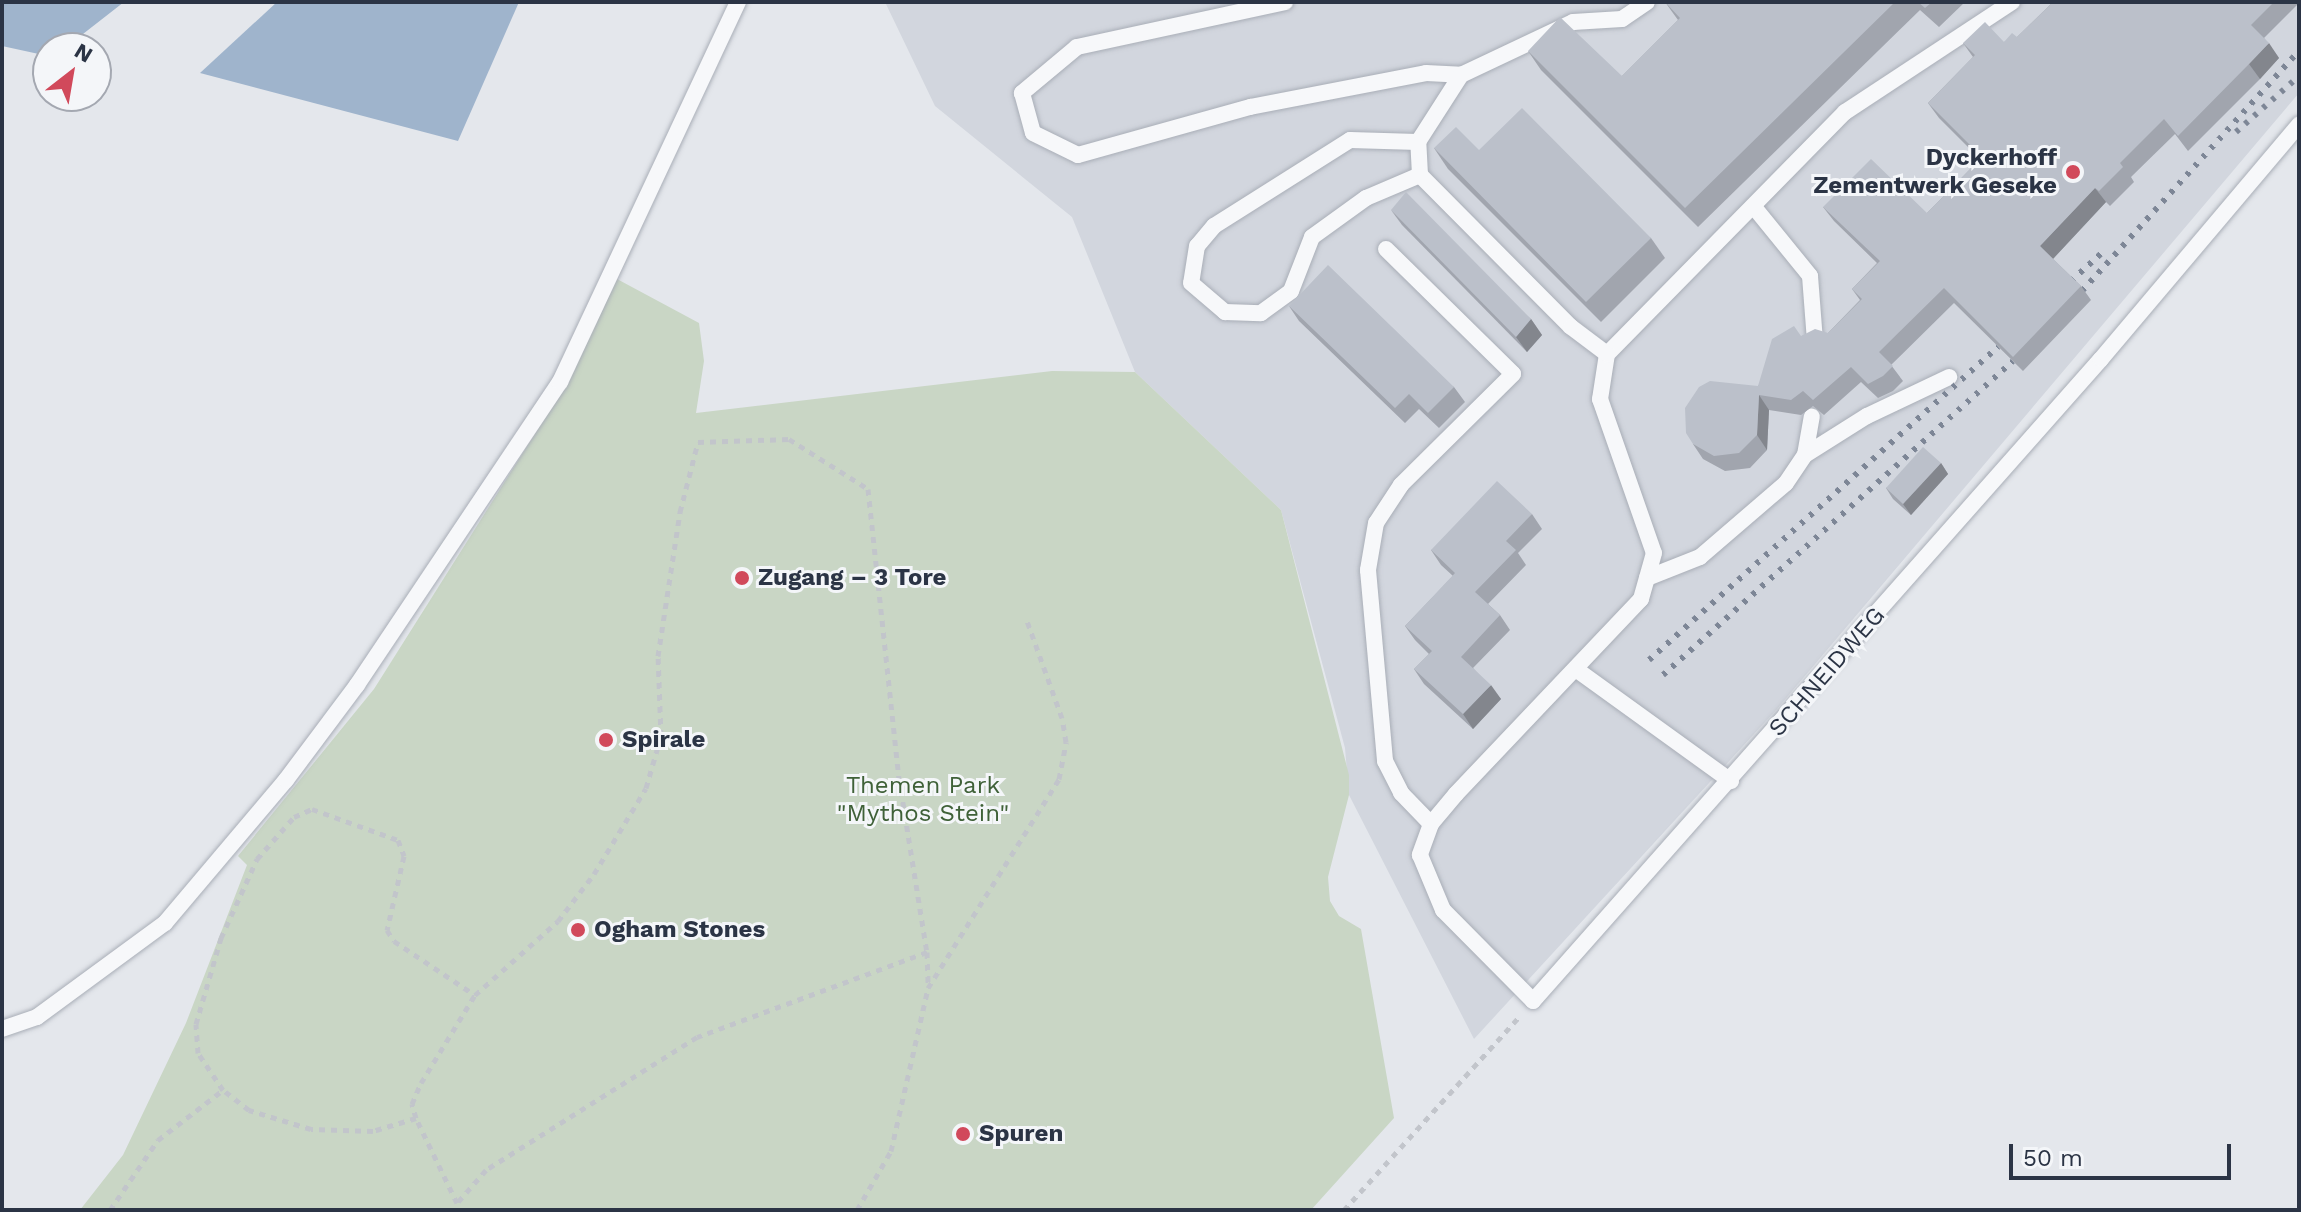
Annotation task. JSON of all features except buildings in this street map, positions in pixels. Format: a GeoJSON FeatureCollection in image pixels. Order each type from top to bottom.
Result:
{"type":"FeatureCollection","features":[{"type":"Feature","properties":{"kind":"lane"},"geometry":{"type":"LineString","coordinates":[[2,1029],[37,1017],[165,923],[286,780],[357,685],[560,382],[738,2]]}},
{"type":"Feature","properties":{"kind":"lane"},"geometry":{"type":"LineString","coordinates":[[1285,2],[1077,47],[1022,93],[1033,133],[1078,155],[1250,107],[1426,73],[1461,75],[1559,27],[1622,19],[1647,2]]}},
{"type":"Feature","properties":{"kind":"lane"},"geometry":{"type":"LineString","coordinates":[[1533,1001],[1443,910],[1420,855],[1431,824],[1641,599],[1654,553],[1600,399],[1607,354],[1845,112],[2012,2]]}},
{"type":"Feature","properties":{"kind":"lane"},"geometry":{"type":"LineString","coordinates":[[1461,75],[1418,142],[1420,175],[1571,327],[1607,354]]}},
{"type":"Feature","properties":{"kind":"lane","name":"SCHNEIDWEG"},"geometry":{"type":"LineString","coordinates":[[1533,1001],[1731,781],[2299,125]]}},
{"type":"Feature","properties":{"kind":"lane"},"geometry":{"type":"LineString","coordinates":[[1418,142],[1350,140],[1214,226],[1197,246],[1191,283],[1225,312],[1261,313],[1291,291],[1312,237],[1366,198],[1420,175]]}},
{"type":"Feature","properties":{"kind":"lane"},"geometry":{"type":"LineString","coordinates":[[1754,207],[1810,276],[1815,341]]}},
{"type":"Feature","properties":{"kind":"lane"},"geometry":{"type":"LineString","coordinates":[[1386,249],[1513,374],[1401,485],[1374,535],[1368,570],[1377,714],[1385,761],[1401,793],[1431,824]]}},
{"type":"Feature","properties":{"kind":"lane"},"geometry":{"type":"LineString","coordinates":[[1647,578],[1700,557],[1786,483],[1805,455],[1867,416],[1949,377]]}},
{"type":"Feature","properties":{"kind":"lane"},"geometry":{"type":"LineString","coordinates":[[1805,455],[1812,417]]}},
{"type":"Feature","properties":{"kind":"lane"},"geometry":{"type":"LineString","coordinates":[[1577,670],[1731,781]]}},
{"type":"Feature","properties":{"kind":"path"},"geometry":{"type":"LineString","coordinates":[[857,1210],[891,1151],[928,988],[927,952],[899,778],[868,489],[789,439],[698,442],[680,512],[658,656],[661,736],[646,788],[594,874],[558,921],[475,995],[421,1083],[412,1104],[456,1207],[486,1170],[697,1037],[927,952]]}},
{"type":"Feature","properties":{"kind":"path"},"geometry":{"type":"LineString","coordinates":[[928,988],[1059,779],[1066,742],[1062,718],[1026,618]]}},
{"type":"Feature","properties":{"kind":"path"},"geometry":{"type":"LineString","coordinates":[[416,1118],[373,1131],[311,1129],[249,1110],[223,1090],[198,1053],[196,1024],[221,938],[257,859],[294,817],[312,809],[398,840],[404,856],[387,930],[394,941],[475,995]]}},
{"type":"Feature","properties":{"kind":"path"},"geometry":{"type":"LineString","coordinates":[[1344,1210],[1533,1001]]}},
{"type":"Feature","properties":{"kind":"path"},"geometry":{"type":"LineString","coordinates":[[110,1210],[158,1140],[223,1090]]}},
{"type":"Feature","properties":{"kind":"shaded area"},"geometry":{"type":"Polygon","coordinates":[[[885,2],[2299,2],[2299,93],[1777,709],[1474,1039],[1349,795],[1345,748],[1281,510],[1135,372],[1072,217],[935,106],[885,2]]]}},
{"type":"Feature","properties":{"kind":"green space","name":"Themen Park \"Mythos Stein\""},"geometry":{"type":"Polygon","coordinates":[[[617,279],[699,323],[704,361],[696,413],[1052,371],[1135,372],[1281,510],[1349,775],[1349,795],[1328,877],[1330,901],[1339,916],[1361,929],[1394,1118],[1311,1210],[80,1210],[123,1155],[186,1023],[247,865],[238,856],[374,689],[567,383],[617,279]]]}},
{"type":"Feature","properties":{"kind":"water"},"geometry":{"type":"Polygon","coordinates":[[[2,2],[124,2],[86,32],[32,32],[32,53],[2,46],[2,2]]]}},
{"type":"Feature","properties":{"kind":"water"},"geometry":{"type":"Polygon","coordinates":[[[277,2],[519,2],[458,141],[200,73],[277,2]]]}},
{"type":"Feature","properties":{"kind":"railway"},"geometry":{"type":"LineString","coordinates":[[2082,291],[2299,51]]}},
{"type":"Feature","properties":{"kind":"railway"},"geometry":{"type":"LineString","coordinates":[[2236,132],[2299,76]]}},
{"type":"Feature","properties":{"kind":"railway"},"geometry":{"type":"LineString","coordinates":[[2071,281],[2105,250]]}},
{"type":"Feature","properties":{"kind":"railway"},"geometry":{"type":"LineString","coordinates":[[1649,660],[1998,347]]}},
{"type":"Feature","properties":{"kind":"railway"},"geometry":{"type":"LineString","coordinates":[[1663,675],[2013,361]]}},
{"type":"Feature","properties":{"kind":"place","name":"Dyckerhoff Zementwerk Geseke"},"geometry":{"type":"Point","coordinates":[2073,172]}},
{"type":"Feature","properties":{"kind":"place","name":"Zugang – 3 Tore"},"geometry":{"type":"Point","coordinates":[742,578]}},
{"type":"Feature","properties":{"kind":"place","name":"Spirale"},"geometry":{"type":"Point","coordinates":[606,740]}},
{"type":"Feature","properties":{"kind":"place","name":"Ogham Stones"},"geometry":{"type":"Point","coordinates":[578,930]}},
{"type":"Feature","properties":{"kind":"place","name":"Spuren"},"geometry":{"type":"Point","coordinates":[963,1134]}}]}
